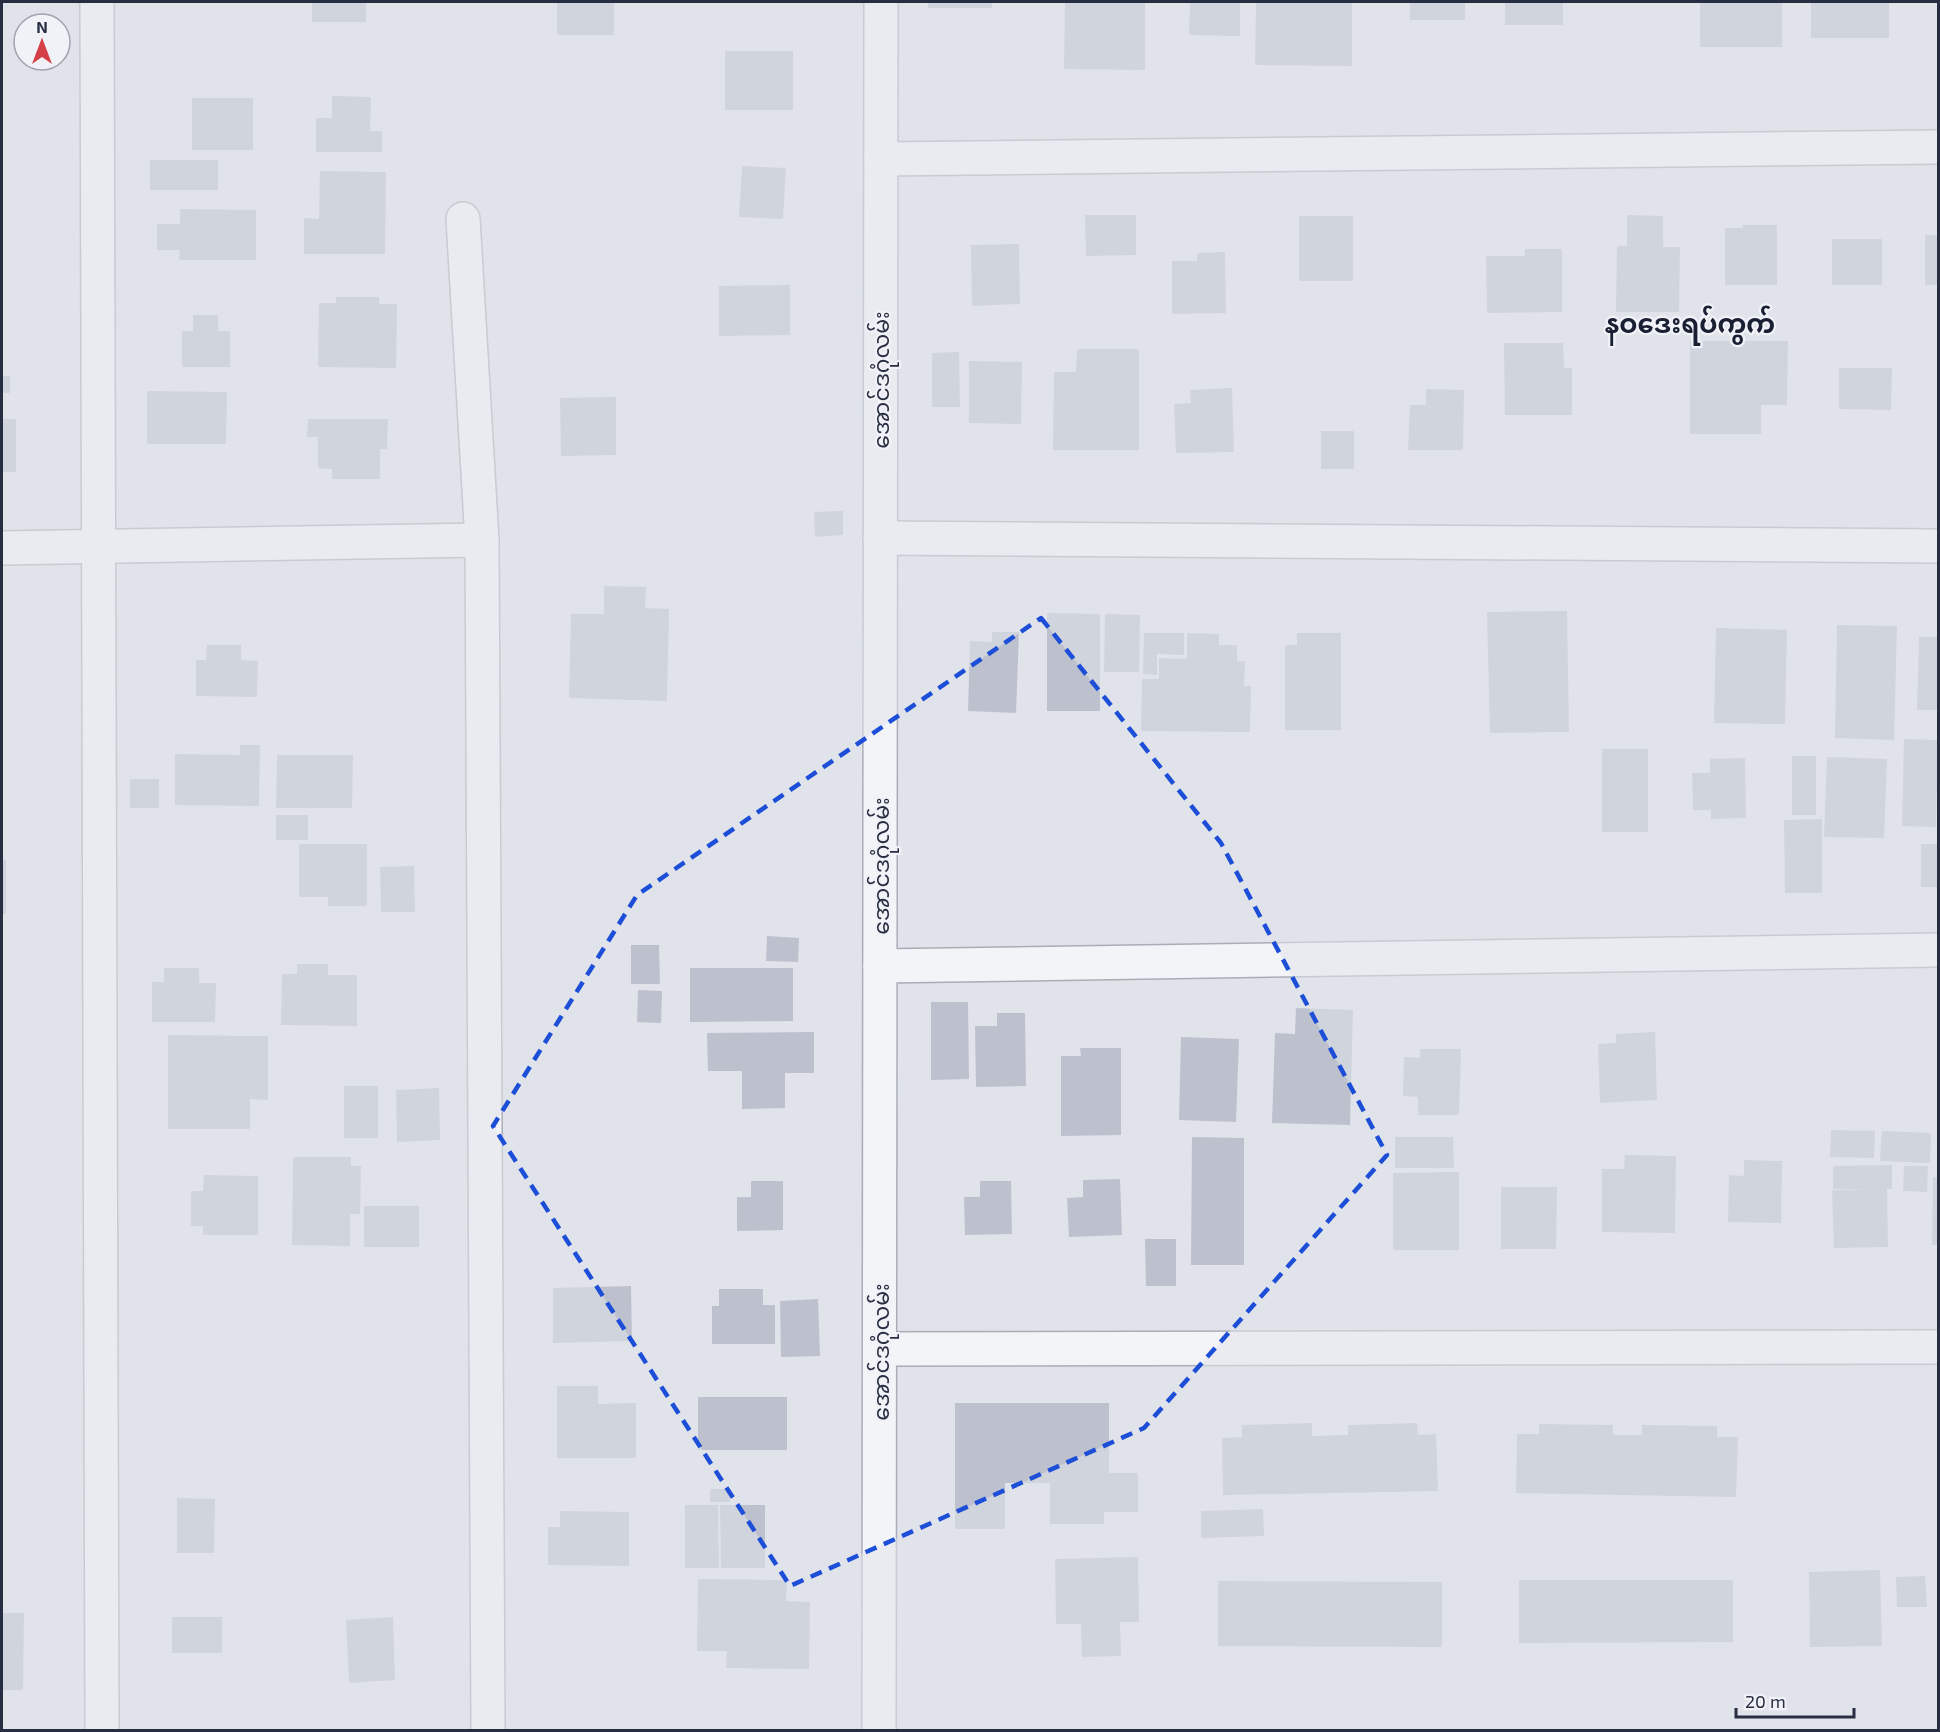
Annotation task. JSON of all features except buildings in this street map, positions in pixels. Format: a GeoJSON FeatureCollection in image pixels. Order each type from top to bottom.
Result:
{"type":"FeatureCollection","features":[{"type":"Feature","properties":{"kind":"street"},"geometry":{"type":"LineString","coordinates":[[97,2],[102,1731]]}},
{"type":"Feature","properties":{"kind":"street","name":"အောင်ဒဂုံလမ်း"},"geometry":{"type":"LineString","coordinates":[[879,1731],[881,2]]}},
{"type":"Feature","properties":{"kind":"street"},"geometry":{"type":"LineString","coordinates":[[881,159],[1938,147]]}},
{"type":"Feature","properties":{"kind":"street"},"geometry":{"type":"LineString","coordinates":[[464,219],[482,540],[488,1731]]}},
{"type":"Feature","properties":{"kind":"street"},"geometry":{"type":"LineString","coordinates":[[880,538],[1938,546]]}},
{"type":"Feature","properties":{"kind":"street"},"geometry":{"type":"LineString","coordinates":[[2,548],[482,540]]}},
{"type":"Feature","properties":{"kind":"street"},"geometry":{"type":"LineString","coordinates":[[880,966],[1938,950]]}},
{"type":"Feature","properties":{"kind":"street"},"geometry":{"type":"LineString","coordinates":[[880,1350],[1938,1347]]}},
{"type":"Feature","properties":{"kind":"highlighted area"},"geometry":{"type":"Polygon","coordinates":[[[1041,618],[1221,843],[1387,1155],[1144,1428],[790,1586],[493,1126],[637,895],[1041,618]]]}},
{"type":"Feature","properties":{"kind":"district","name":"နဝဒေးရပ်ကွက်"},"geometry":{"type":"Point","coordinates":[1690,322]}}]}
